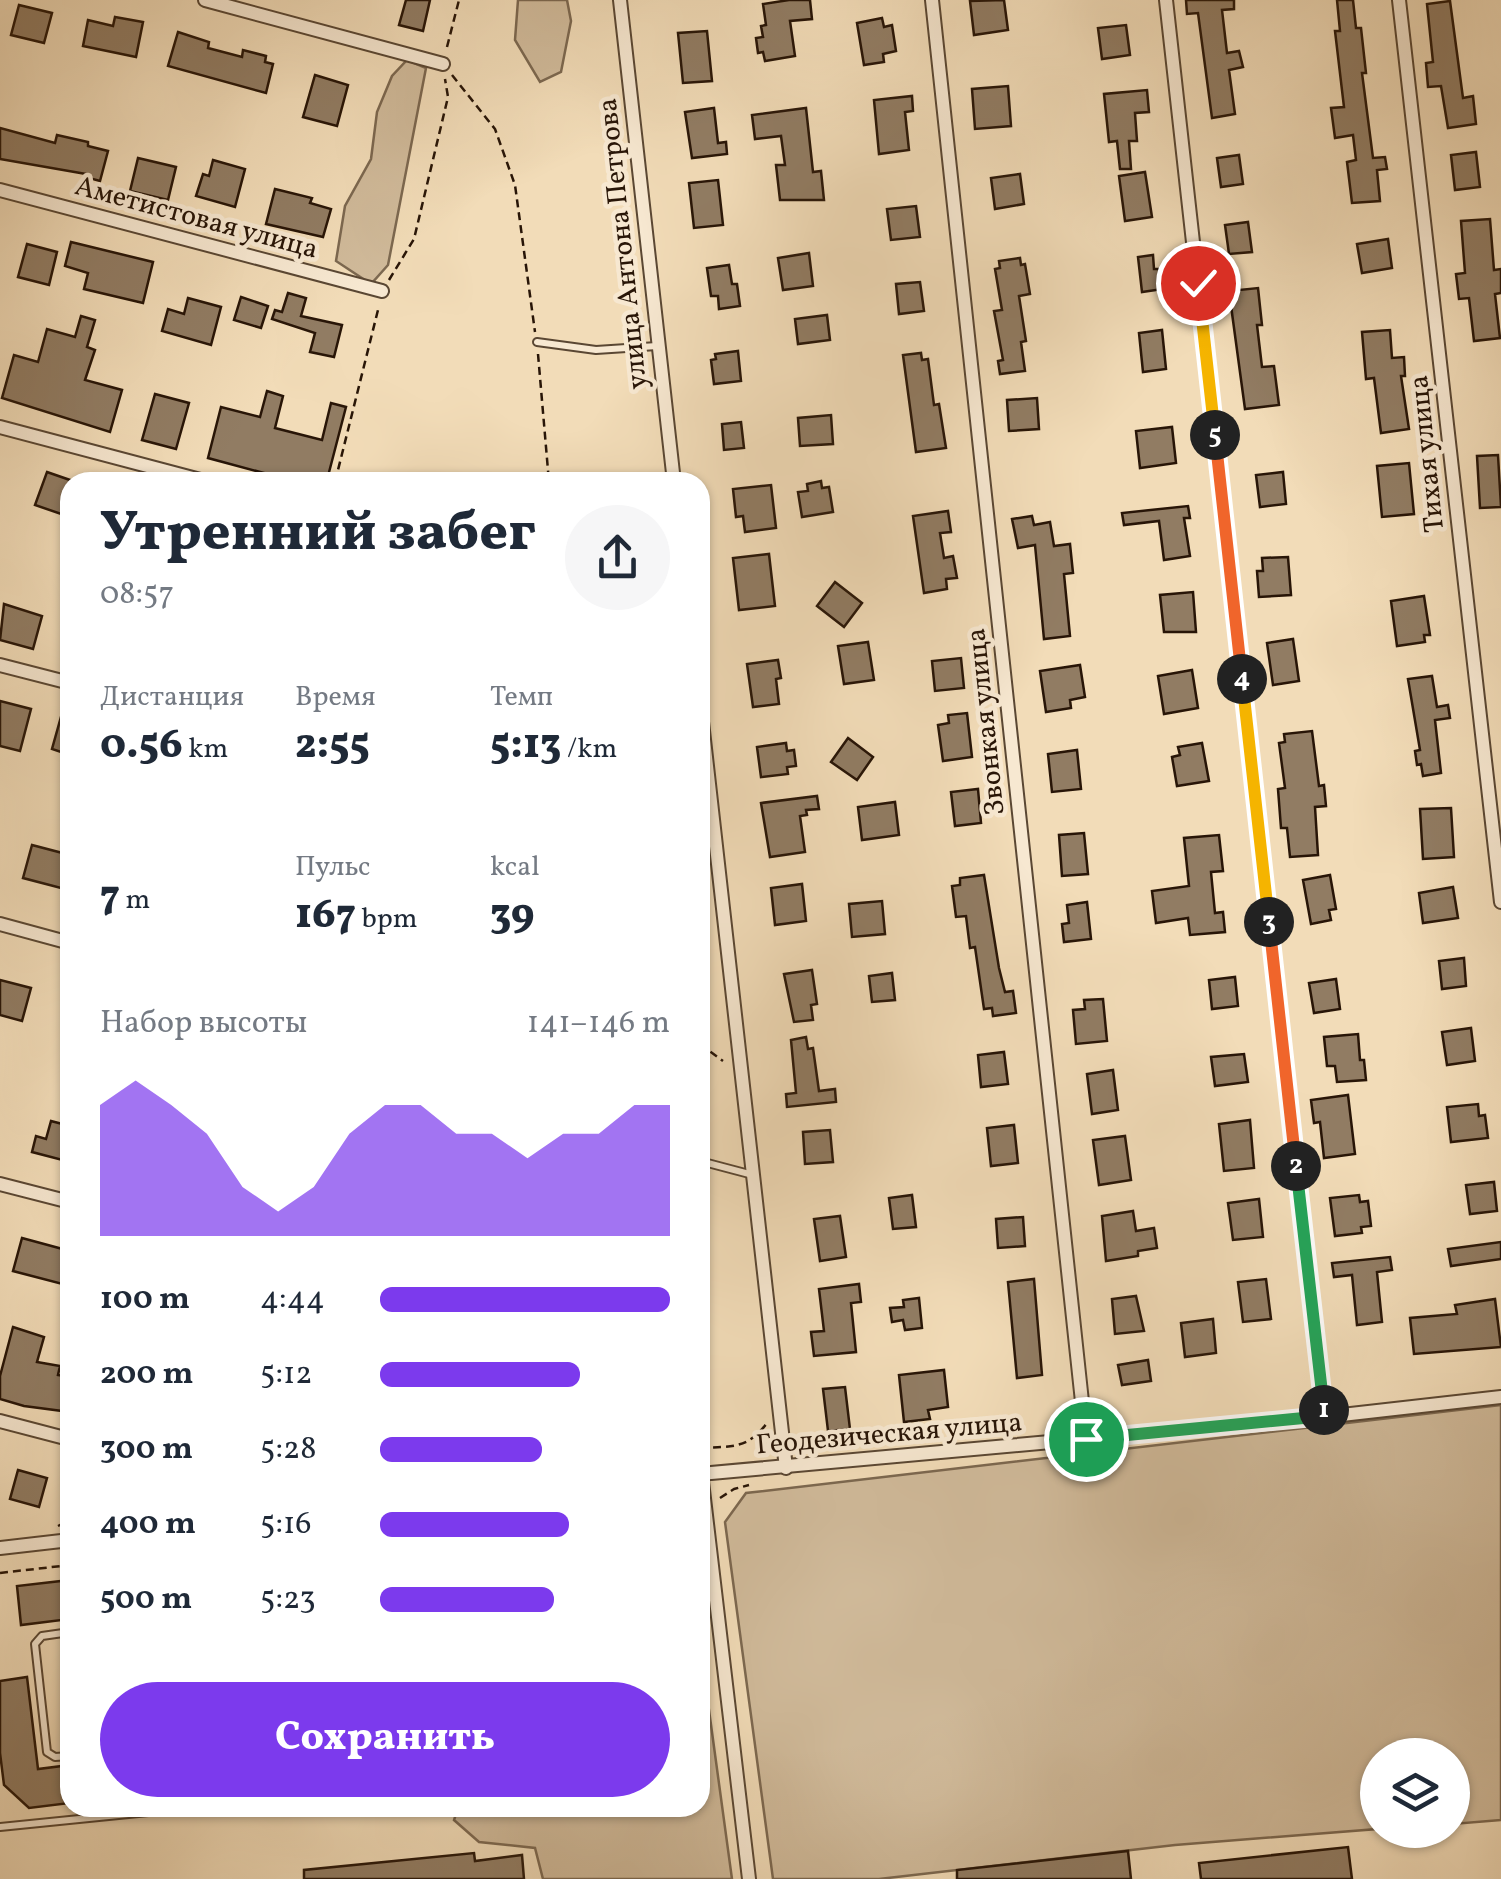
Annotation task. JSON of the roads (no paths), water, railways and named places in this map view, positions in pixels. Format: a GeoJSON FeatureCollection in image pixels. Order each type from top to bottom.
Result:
{"type":"FeatureCollection","features":[{"type":"Feature","properties":{"kind":"street"},"geometry":{"type":"LineString","coordinates":[[205,0],[442,64]]}},
{"type":"Feature","properties":{"kind":"street","name":"улица Антона Петрова"},"geometry":{"type":"LineString","coordinates":[[620,0],[673,472]]}},
{"type":"Feature","properties":{"kind":"street","name":"Звонкая улица"},"geometry":{"type":"LineString","coordinates":[[932,0],[1086,1439]]}},
{"type":"Feature","properties":{"kind":"street"},"geometry":{"type":"LineString","coordinates":[[1166,0],[1324,1416]]}},
{"type":"Feature","properties":{"kind":"street","name":"Тихая улица"},"geometry":{"type":"LineString","coordinates":[[1399,0],[1501,902]]}},
{"type":"Feature","properties":{"kind":"street","name":"Аметистовая улица"},"geometry":{"type":"LineString","coordinates":[[0,190],[382,291]]}},
{"type":"Feature","properties":{"kind":"street"},"geometry":{"type":"LineString","coordinates":[[0,427],[170,472]]}},
{"type":"Feature","properties":{"kind":"street"},"geometry":{"type":"LineString","coordinates":[[0,665],[60,680]]}},
{"type":"Feature","properties":{"kind":"street"},"geometry":{"type":"LineString","coordinates":[[710,791],[786,1468]]}},
{"type":"Feature","properties":{"kind":"street"},"geometry":{"type":"LineString","coordinates":[[0,924],[60,939]]}},
{"type":"Feature","properties":{"kind":"street"},"geometry":{"type":"LineString","coordinates":[[0,1184],[60,1199]]}},
{"type":"Feature","properties":{"kind":"street","name":"Геодезическая улица"},"geometry":{"type":"LineString","coordinates":[[710,1473],[1501,1397]]}},
{"type":"Feature","properties":{"kind":"street"},"geometry":{"type":"LineString","coordinates":[[0,1421],[60,1437]]}},
{"type":"Feature","properties":{"kind":"street"},"geometry":{"type":"LineString","coordinates":[[0,1548],[60,1541]]}},
{"type":"Feature","properties":{"kind":"street"},"geometry":{"type":"LineString","coordinates":[[710,1548],[750,1879]]}},
{"type":"Feature","properties":{"kind":"lane"},"geometry":{"type":"LineString","coordinates":[[537,342],[596,350],[657,346]]}},
{"type":"Feature","properties":{"kind":"lane"},"geometry":{"type":"LineString","coordinates":[[710,1164],[754,1176]]}},
{"type":"Feature","properties":{"kind":"lane"},"geometry":{"type":"LineString","coordinates":[[60,1633],[42,1636],[35,1644],[48,1752],[60,1757]]}},
{"type":"Feature","properties":{"kind":"lane"},"geometry":{"type":"LineString","coordinates":[[0,1827],[81,1817]]}}]}
